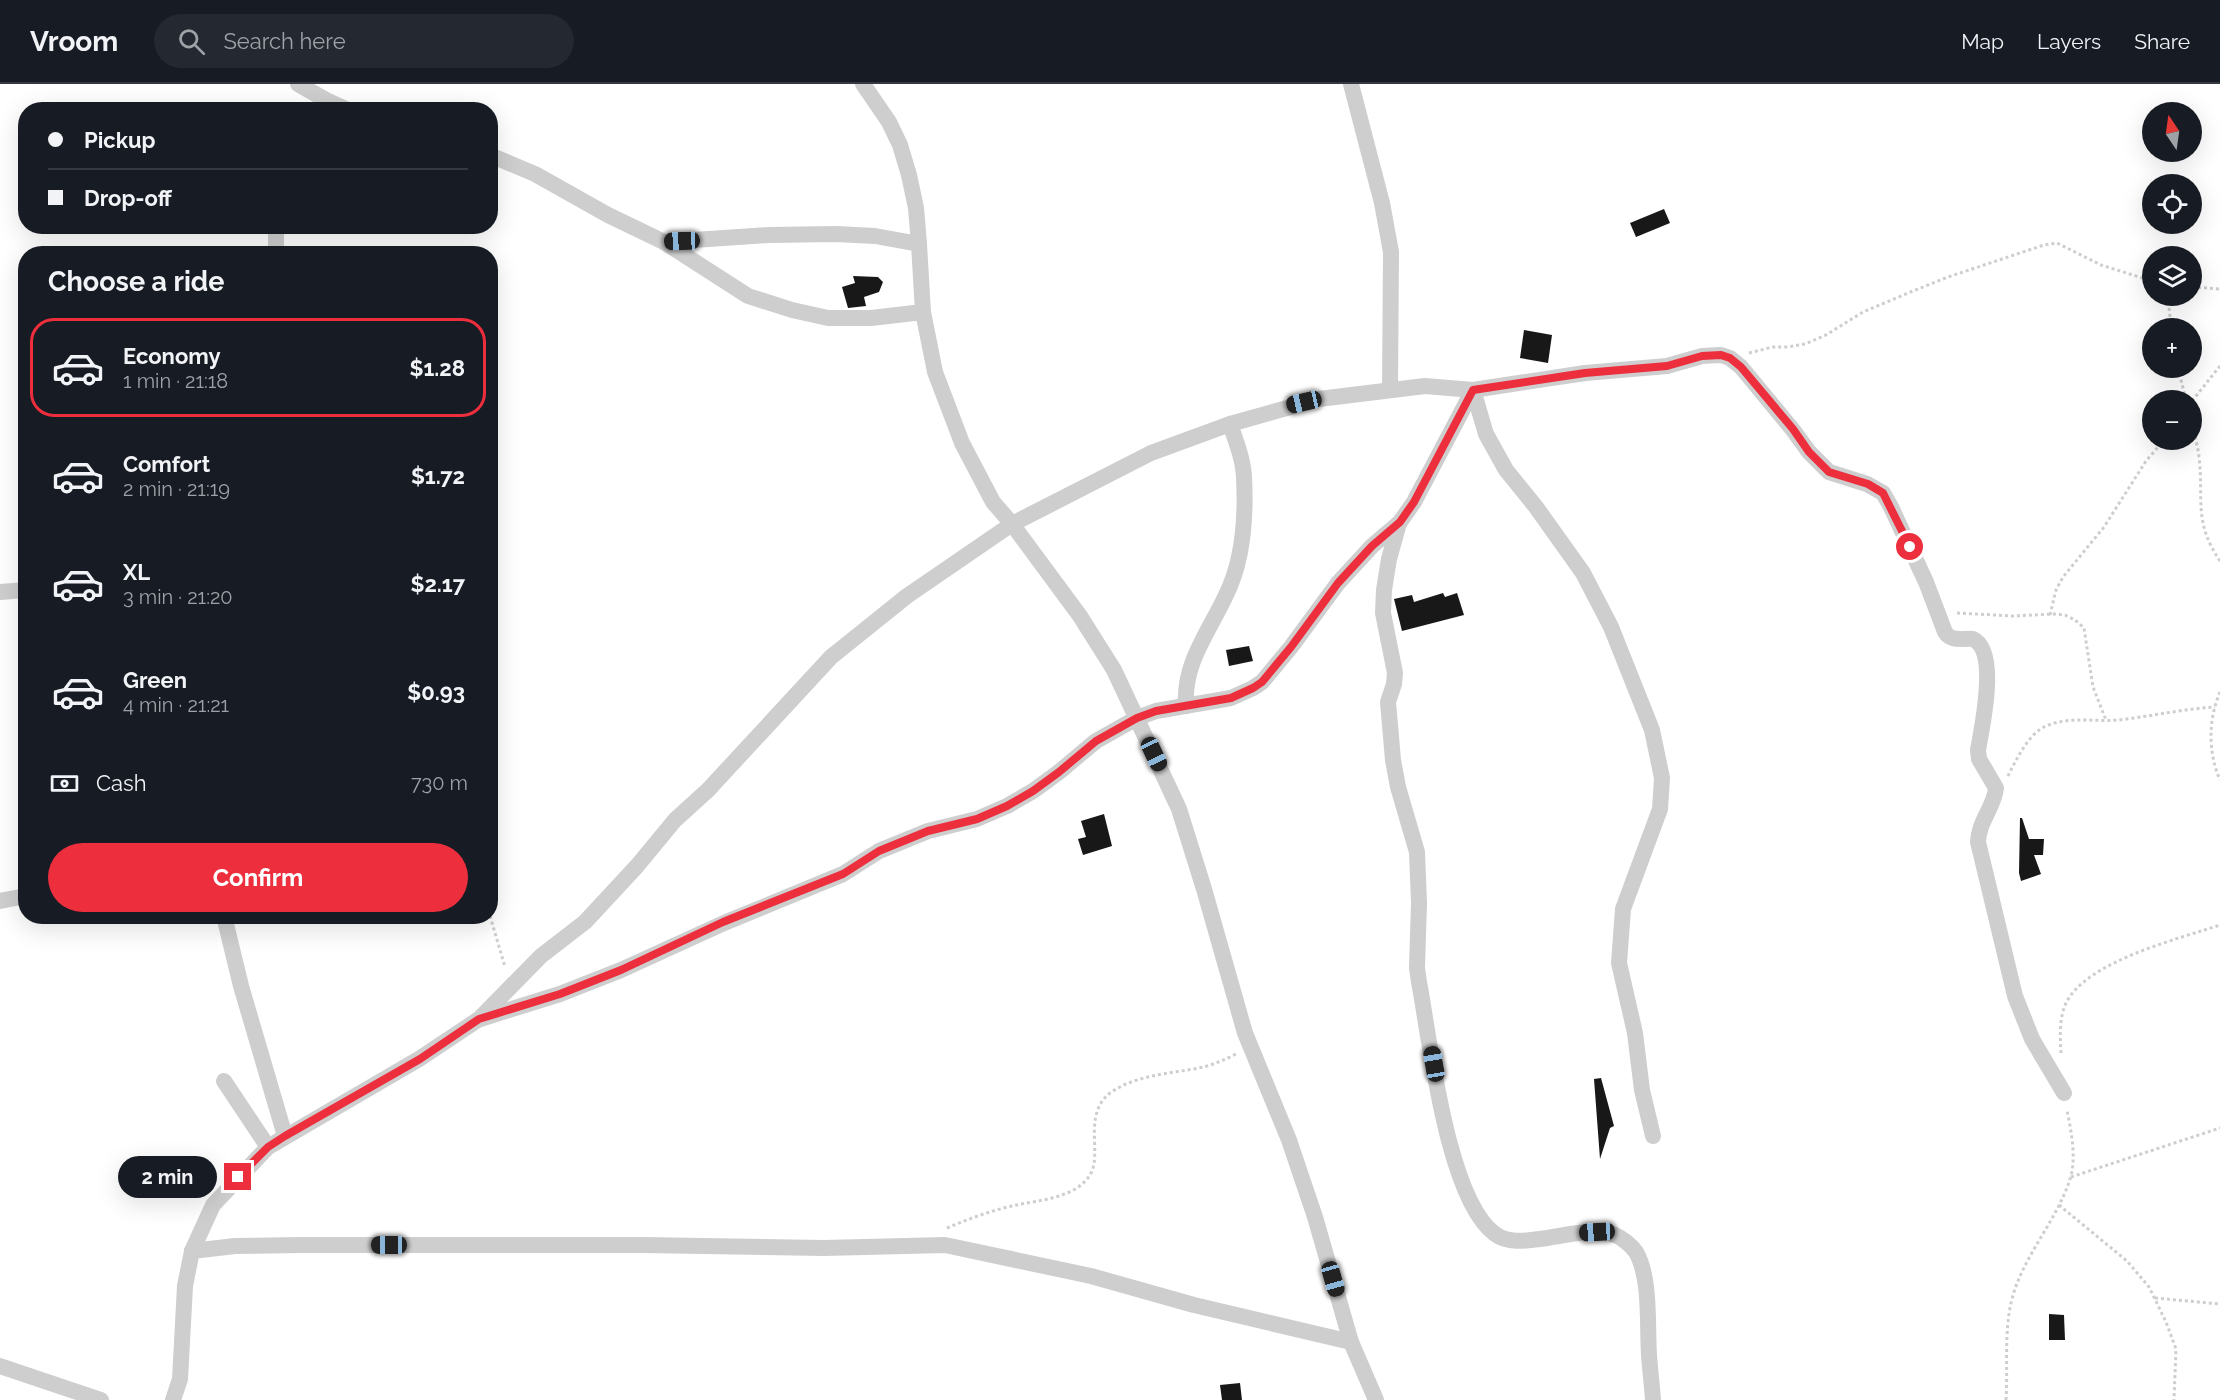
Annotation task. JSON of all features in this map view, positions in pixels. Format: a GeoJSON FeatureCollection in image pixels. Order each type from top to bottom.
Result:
{"type":"FeatureCollection","features":[{"type":"Feature","properties":{"kind":"street"},"geometry":{"type":"LineString","coordinates":[[298,84],[320,102]]}},
{"type":"Feature","properties":{"kind":"street"},"geometry":{"type":"LineString","coordinates":[[863,84],[889,122],[900,145],[916,208],[923,312],[935,372],[962,443],[993,502],[1012,524],[1086,625],[1114,670],[1179,808],[1245,1033],[1290,1140],[1351,1342],[1376,1400]]}},
{"type":"Feature","properties":{"kind":"street"},"geometry":{"type":"LineString","coordinates":[[1351,84],[1382,203],[1391,252],[1390,390]]}},
{"type":"Feature","properties":{"kind":"street"},"geometry":{"type":"LineString","coordinates":[[498,158],[535,174],[608,215],[664,242],[748,296],[792,310],[828,318],[871,318],[923,312]]}},
{"type":"Feature","properties":{"kind":"street"},"geometry":{"type":"LineString","coordinates":[[664,242],[769,235],[836,234],[875,236],[919,244]]}},
{"type":"Feature","properties":{"kind":"street"},"geometry":{"type":"LineString","coordinates":[[173,1400],[180,1379],[185,1286],[192,1251],[213,1205],[268,1147],[420,1059],[479,1019],[541,956],[585,922],[637,866],[675,820],[708,790],[831,657],[907,596],[1012,524],[1151,453],[1230,424],[1319,399],[1425,386],[1473,390],[1585,373],[1667,366],[1712,354],[1721,355],[1730,358],[1741,367],[1793,429],[1809,452],[1829,472],[1868,484],[1883,493],[1902,529],[1948,637],[1972,639],[1981,646],[1987,673],[1987,691],[1978,750],[1979,759],[1996,788],[1992,805],[1979,830],[1978,842],[2015,996],[2032,1039],[2064,1093]]}},
{"type":"Feature","properties":{"kind":"street"},"geometry":{"type":"LineString","coordinates":[[479,1019],[560,994],[621,970],[723,922],[843,874],[879,851],[928,831],[977,819],[1007,806],[1033,791],[1096,741],[1137,718],[1156,711],[1231,698],[1262,682],[1338,583],[1372,546],[1400,522],[1414,502],[1473,390]]}},
{"type":"Feature","properties":{"kind":"street"},"geometry":{"type":"LineString","coordinates":[[1473,390],[1486,434],[1506,470],[1584,573],[1620,647],[1652,730],[1662,778],[1660,809],[1623,909],[1619,963],[1635,1033],[1642,1090],[1653,1136]]}},
{"type":"Feature","properties":{"kind":"street"},"geometry":{"type":"LineString","coordinates":[[1186,706],[1187,675],[1199,645],[1228,592],[1241,539],[1244,476],[1239,448],[1230,424]]}},
{"type":"Feature","properties":{"kind":"street"},"geometry":{"type":"LineString","coordinates":[[1400,522],[1389,558],[1384,590],[1384,622],[1395,673],[1388,702],[1389,731],[1398,787],[1417,852],[1419,903],[1417,968],[1450,1148],[1466,1193],[1480,1219],[1499,1237],[1520,1242],[1575,1233],[1605,1233],[1625,1241],[1635,1251],[1642,1270],[1647,1305],[1653,1400]]}},
{"type":"Feature","properties":{"kind":"street"},"geometry":{"type":"LineString","coordinates":[[0,591],[18,590]]}},
{"type":"Feature","properties":{"kind":"street"},"geometry":{"type":"LineString","coordinates":[[0,901],[18,898]]}},
{"type":"Feature","properties":{"kind":"street"},"geometry":{"type":"LineString","coordinates":[[226,924],[234,963],[285,1136]]}},
{"type":"Feature","properties":{"kind":"street"},"geometry":{"type":"LineString","coordinates":[[224,1081],[268,1147]]}},
{"type":"Feature","properties":{"kind":"street"},"geometry":{"type":"LineString","coordinates":[[192,1251],[235,1246],[302,1245],[644,1245],[824,1248],[945,1245],[1091,1276],[1194,1305],[1351,1342]]}},
{"type":"Feature","properties":{"kind":"street"},"geometry":{"type":"LineString","coordinates":[[0,1366],[101,1400]]}},
{"type":"Feature","properties":{"kind":"path"},"geometry":{"type":"LineString","coordinates":[[1730,358],[1773,347],[1805,344],[1826,335],[1863,312],[1948,276],[2044,244],[2057,243],[2101,265],[2142,278]]}},
{"type":"Feature","properties":{"kind":"path"},"geometry":{"type":"LineString","coordinates":[[2202,288],[2220,289]]}},
{"type":"Feature","properties":{"kind":"path"},"geometry":{"type":"LineString","coordinates":[[2201,390],[2220,366]]}},
{"type":"Feature","properties":{"kind":"path"},"geometry":{"type":"LineString","coordinates":[[2050,615],[2056,590],[2063,577],[2104,527],[2155,450]]}},
{"type":"Feature","properties":{"kind":"path"},"geometry":{"type":"LineString","coordinates":[[2197,450],[2199,503],[2204,532],[2220,561]]}},
{"type":"Feature","properties":{"kind":"path"},"geometry":{"type":"LineString","coordinates":[[1938,612],[2013,616],[2065,615],[2075,620],[2084,628],[2093,687],[2106,720]]}},
{"type":"Feature","properties":{"kind":"path"},"geometry":{"type":"LineString","coordinates":[[2220,692],[2210,739],[2215,768],[2220,780]]}},
{"type":"Feature","properties":{"kind":"path"},"geometry":{"type":"LineString","coordinates":[[1996,788],[2007,777],[2014,762],[2033,735],[2045,726],[2068,720],[2118,720],[2184,709],[2215,707]]}},
{"type":"Feature","properties":{"kind":"path"},"geometry":{"type":"LineString","coordinates":[[492,924],[511,986]]}},
{"type":"Feature","properties":{"kind":"path"},"geometry":{"type":"LineString","coordinates":[[2061,1060],[2060,1031],[2065,1004],[2075,990],[2094,974],[2141,951],[2220,926]]}},
{"type":"Feature","properties":{"kind":"path"},"geometry":{"type":"LineString","coordinates":[[944,1229],[1010,1206],[1066,1194],[1084,1182],[1092,1173],[1094,1124],[1099,1108],[1109,1094],[1130,1083],[1159,1074],[1194,1069],[1215,1063],[1250,1045]]}},
{"type":"Feature","properties":{"kind":"path"},"geometry":{"type":"LineString","coordinates":[[2006,1400],[2011,1304],[2018,1281],[2071,1177],[2072,1140],[2064,1093]]}},
{"type":"Feature","properties":{"kind":"path"},"geometry":{"type":"LineString","coordinates":[[2071,1177],[2220,1128]]}},
{"type":"Feature","properties":{"kind":"path"},"geometry":{"type":"LineString","coordinates":[[2058,1205],[2127,1261],[2150,1287],[2176,1349],[2174,1400]]}},
{"type":"Feature","properties":{"kind":"path"},"geometry":{"type":"LineString","coordinates":[[2155,1298],[2220,1304]]}},
{"type":"Feature","properties":{"kind":"building"},"geometry":{"type":"Polygon","coordinates":[[[1664,209],[1670,223],[1636,237],[1630,223],[1664,209]]]}},
{"type":"Feature","properties":{"kind":"building"},"geometry":{"type":"Polygon","coordinates":[[[853,276],[878,277],[883,282],[879,292],[864,297],[866,306],[848,308],[842,287],[855,283],[853,276]]]}},
{"type":"Feature","properties":{"kind":"building"},"geometry":{"type":"Polygon","coordinates":[[[1524,330],[1552,335],[1548,363],[1520,358],[1524,330]]]}},
{"type":"Feature","properties":{"kind":"building"},"geometry":{"type":"Polygon","coordinates":[[[1443,593],[1445,597],[1457,593],[1464,615],[1402,631],[1394,599],[1412,595],[1414,602],[1443,593]]]}},
{"type":"Feature","properties":{"kind":"building"},"geometry":{"type":"Polygon","coordinates":[[[1249,646],[1253,661],[1229,666],[1226,650],[1249,646]]]}},
{"type":"Feature","properties":{"kind":"building"},"geometry":{"type":"Polygon","coordinates":[[[1104,814],[1112,846],[1083,855],[1078,839],[1086,837],[1081,821],[1104,814]]]}},
{"type":"Feature","properties":{"kind":"building"},"geometry":{"type":"Polygon","coordinates":[[[2020,818],[2022,818],[2029,839],[2044,839],[2043,855],[2034,855],[2041,874],[2021,881],[2019,873],[2020,818]]]}},
{"type":"Feature","properties":{"kind":"building"},"geometry":{"type":"Polygon","coordinates":[[[1601,1078],[1614,1126],[1610,1128],[1600,1159],[1594,1079],[1601,1078]]]}},
{"type":"Feature","properties":{"kind":"building"},"geometry":{"type":"Polygon","coordinates":[[[2049,1314],[2064,1315],[2065,1340],[2049,1340],[2049,1314]]]}},
{"type":"Feature","properties":{"kind":"building"},"geometry":{"type":"Polygon","coordinates":[[[1240,1383],[1242,1400],[1222,1400],[1220,1385],[1240,1383]]]}},
{"type":"Feature","properties":{"kind":"route"},"geometry":{"type":"LineString","coordinates":[[238,1177],[268,1147],[420,1059],[479,1019],[560,994],[621,970],[723,922],[843,874],[879,851],[928,831],[977,819],[1007,806],[1033,791],[1096,741],[1137,718],[1156,711],[1231,698],[1253,688],[1270,673],[1338,583],[1372,546],[1407,514],[1473,390],[1585,373],[1667,366],[1712,354],[1730,358],[1741,367],[1793,429],[1817,462],[1829,472],[1868,484],[1883,493],[1910,547]]}}]}
